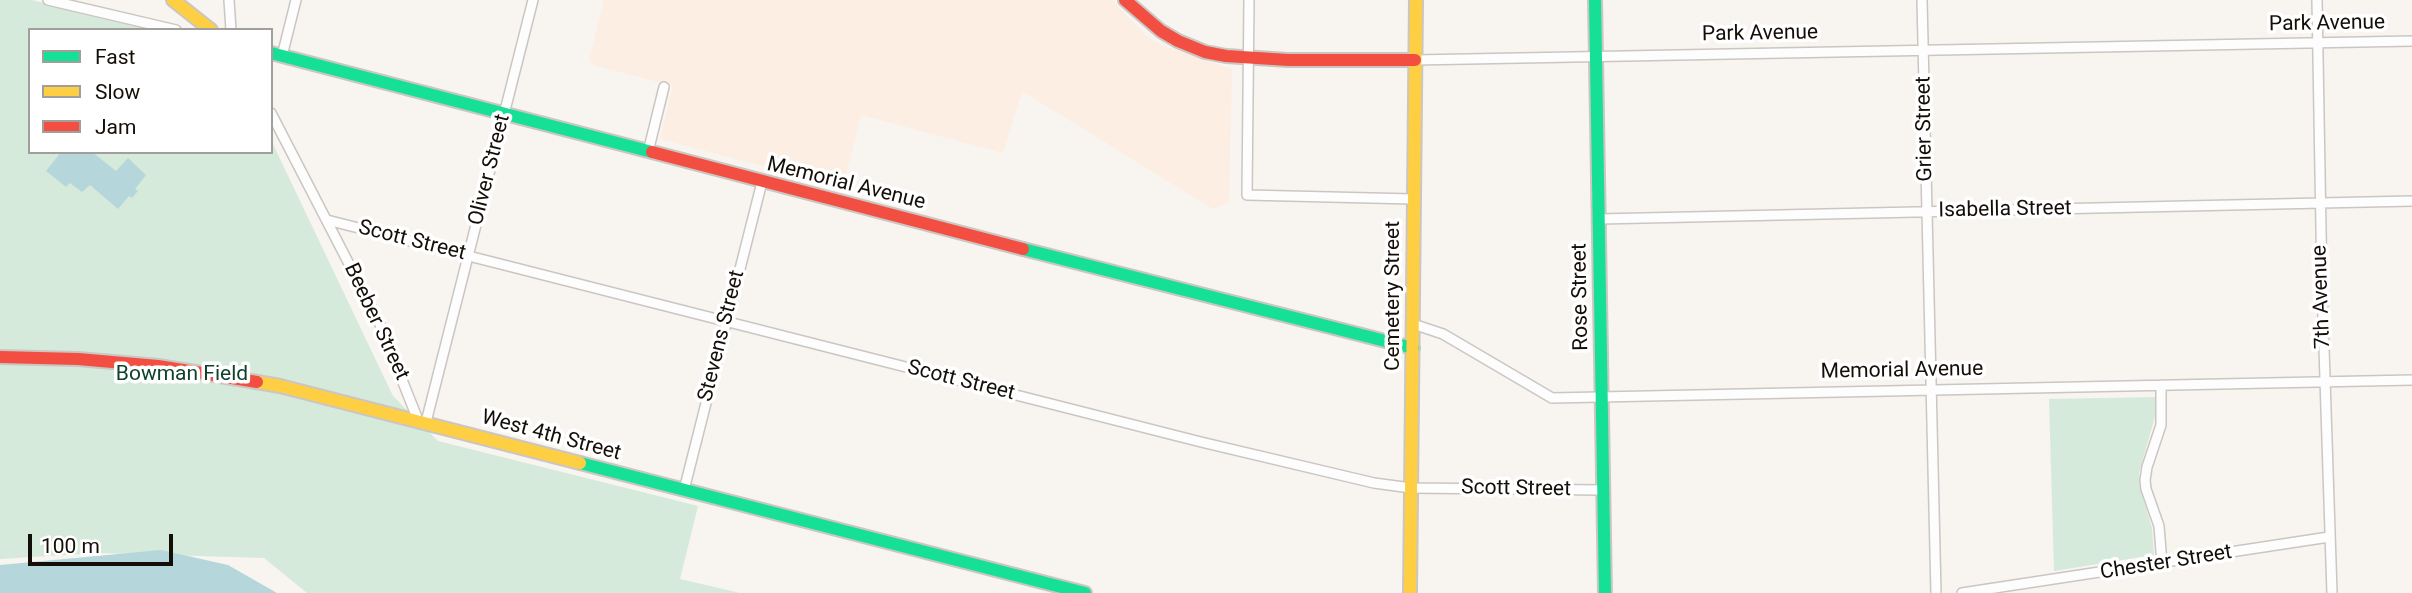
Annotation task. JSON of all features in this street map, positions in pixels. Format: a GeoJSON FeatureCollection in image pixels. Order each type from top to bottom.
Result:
{"type":"FeatureCollection","features":[{"type":"Feature","properties":{"kind":"street"},"geometry":{"type":"LineString","coordinates":[[48,0],[167,28]]}},
{"type":"Feature","properties":{"kind":"street"},"geometry":{"type":"LineString","coordinates":[[173,0],[208,28]]}},
{"type":"Feature","properties":{"kind":"street"},"geometry":{"type":"LineString","coordinates":[[229,0],[231,28]]}},
{"type":"Feature","properties":{"kind":"street"},"geometry":{"type":"LineString","coordinates":[[276,54],[296,0]]}},
{"type":"Feature","properties":{"kind":"street","name":"Oliver Street"},"geometry":{"type":"LineString","coordinates":[[422,421],[469,255],[533,0]]}},
{"type":"Feature","properties":{"kind":"street"},"geometry":{"type":"LineString","coordinates":[[1249,0],[1247,195],[1413,199]]}},
{"type":"Feature","properties":{"kind":"street","name":"Cemetery Street"},"geometry":{"type":"LineString","coordinates":[[1409,593],[1416,0]]}},
{"type":"Feature","properties":{"kind":"street","name":"Rose Street"},"geometry":{"type":"LineString","coordinates":[[1595,0],[1605,593]]}},
{"type":"Feature","properties":{"kind":"street","name":"Grier Street"},"geometry":{"type":"LineString","coordinates":[[1922,0],[1936,593]]}},
{"type":"Feature","properties":{"kind":"street","name":"7th Avenue"},"geometry":{"type":"LineString","coordinates":[[2317,0],[2320,204],[2332,593]]}},
{"type":"Feature","properties":{"kind":"street","name":"Park Avenue"},"geometry":{"type":"LineString","coordinates":[[1131,2],[1161,31],[1194,48],[1226,57],[1248,59],[1415,60],[2412,41]]}},
{"type":"Feature","properties":{"kind":"street","name":"Memorial Avenue"},"geometry":{"type":"LineString","coordinates":[[276,54],[1245,307],[1413,348]]}},
{"type":"Feature","properties":{"kind":"street"},"geometry":{"type":"LineString","coordinates":[[648,152],[664,87]]}},
{"type":"Feature","properties":{"kind":"street","name":"Beeber Street"},"geometry":{"type":"LineString","coordinates":[[273,117],[379,322],[422,421]]}},
{"type":"Feature","properties":{"kind":"street","name":"Stevens Street"},"geometry":{"type":"LineString","coordinates":[[684,491],[762,182]]}},
{"type":"Feature","properties":{"kind":"street","name":"Isabella Street"},"geometry":{"type":"LineString","coordinates":[[1599,219],[2412,201]]}},
{"type":"Feature","properties":{"kind":"street","name":"Scott Street"},"geometry":{"type":"LineString","coordinates":[[327,220],[1058,406],[1392,486],[1603,490]]}},
{"type":"Feature","properties":{"kind":"street","name":"Memorial Avenue"},"geometry":{"type":"LineString","coordinates":[[1413,324],[1443,334],[1552,398],[2412,380]]}},
{"type":"Feature","properties":{"kind":"street","name":"West 4th Street"},"geometry":{"type":"LineString","coordinates":[[0,357],[105,361],[206,372],[317,394],[1085,593]]}},
{"type":"Feature","properties":{"kind":"street"},"geometry":{"type":"LineString","coordinates":[[2161,385],[2161,425],[2145,480],[2159,526],[2162,564]]}},
{"type":"Feature","properties":{"kind":"street","name":"Chester Street"},"geometry":{"type":"LineString","coordinates":[[1962,593],[2329,537]]}},
{"type":"Feature","properties":{"kind":"shaded area"},"geometry":{"type":"Polygon","coordinates":[[[604,0],[1112,0],[1145,35],[1160,45],[1232,69],[1229,202],[1213,209],[1022,91],[1003,153],[861,115],[843,187],[660,139],[673,86],[593,65],[589,60],[604,0]]]}},
{"type":"Feature","properties":{"kind":"green space","name":"Bowman Field"},"geometry":{"type":"Polygon","coordinates":[[[0,0],[32,0],[144,28],[28,28],[28,154],[273,154],[273,144],[393,396],[438,441],[698,506],[680,579],[740,593],[307,593],[264,558],[99,553],[0,559],[0,0]]]}},
{"type":"Feature","properties":{"kind":"green space"},"geometry":{"type":"Polygon","coordinates":[[[2157,397],[2156,413],[2139,473],[2140,488],[2152,528],[2154,555],[2054,571],[2049,399],[2157,397]]]}},
{"type":"Feature","properties":{"kind":"water"},"geometry":{"type":"Polygon","coordinates":[[[59,154],[95,154],[116,171],[128,158],[146,175],[135,189],[138,191],[132,198],[129,196],[118,209],[90,185],[82,192],[70,183],[66,187],[46,171],[59,154]]]}},
{"type":"Feature","properties":{"kind":"water"},"geometry":{"type":"Polygon","coordinates":[[[161,550],[228,565],[277,593],[0,593],[0,565],[161,550]]]}},
{"type":"Feature","properties":{"kind":"traffic: fast"},"geometry":{"type":"LineString","coordinates":[[1595,0],[1605,593]]}},
{"type":"Feature","properties":{"kind":"traffic: fast"},"geometry":{"type":"LineString","coordinates":[[273,54],[652,152]]}},
{"type":"Feature","properties":{"kind":"traffic: fast"},"geometry":{"type":"LineString","coordinates":[[1023,249],[1413,348]]}},
{"type":"Feature","properties":{"kind":"traffic: fast"},"geometry":{"type":"LineString","coordinates":[[580,463],[1085,593]]}},
{"type":"Feature","properties":{"kind":"traffic: slow"},"geometry":{"type":"LineString","coordinates":[[173,0],[208,28]]}},
{"type":"Feature","properties":{"kind":"traffic: slow"},"geometry":{"type":"LineString","coordinates":[[1410,593],[1416,0]]}},
{"type":"Feature","properties":{"kind":"traffic: slow"},"geometry":{"type":"LineString","coordinates":[[257,382],[580,463]]}},
{"type":"Feature","properties":{"kind":"traffic: jam"},"geometry":{"type":"LineString","coordinates":[[1125,0],[1161,31],[1205,52],[1288,60],[1415,60]]}},
{"type":"Feature","properties":{"kind":"traffic: jam"},"geometry":{"type":"LineString","coordinates":[[652,152],[1023,249]]}},
{"type":"Feature","properties":{"kind":"traffic: jam"},"geometry":{"type":"LineString","coordinates":[[0,357],[78,359],[158,366],[257,382]]}}]}
